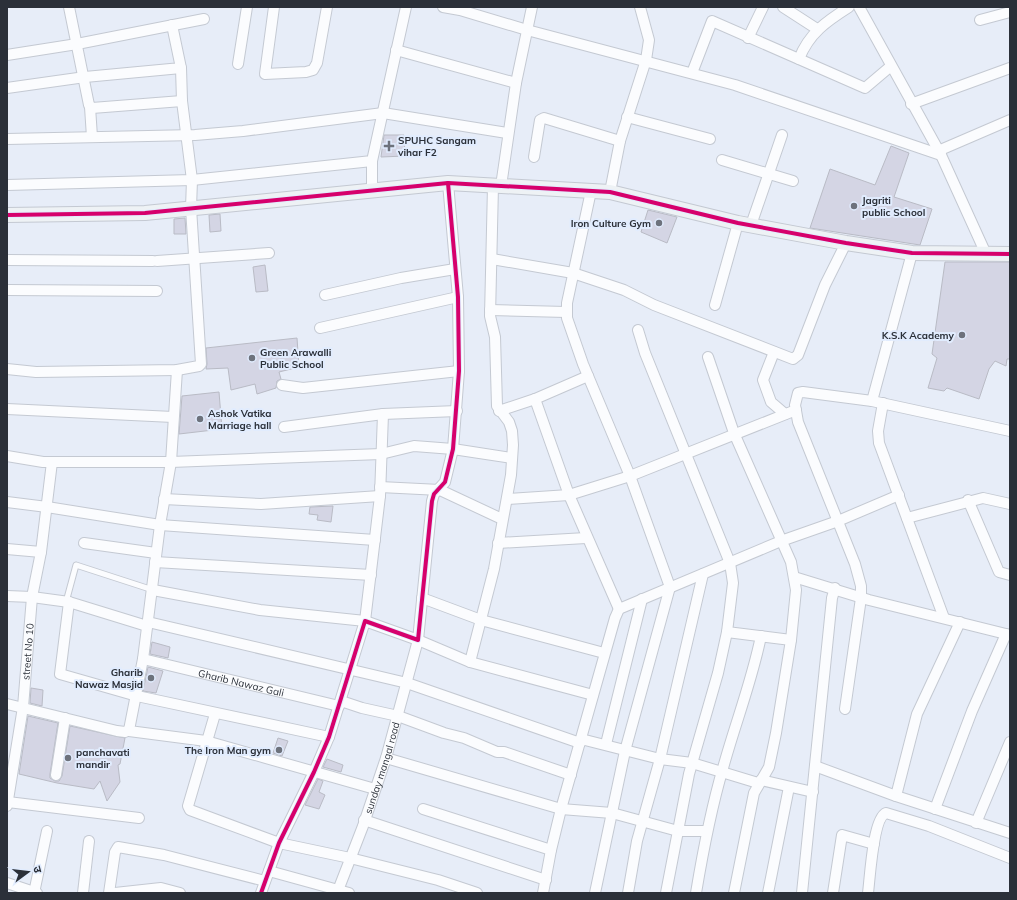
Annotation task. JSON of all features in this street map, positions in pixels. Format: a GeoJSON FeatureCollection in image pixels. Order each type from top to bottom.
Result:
{"type":"FeatureCollection","features":[{"type":"Feature","properties":{"kind":"street"},"geometry":{"type":"LineString","coordinates":[[69,7],[90,107],[92,137]]}},
{"type":"Feature","properties":{"kind":"street"},"geometry":{"type":"LineString","coordinates":[[238,64],[246,7]]}},
{"type":"Feature","properties":{"kind":"street"},"geometry":{"type":"LineString","coordinates":[[274,7],[265,74],[306,72],[313,70],[317,63],[327,7]]}},
{"type":"Feature","properties":{"kind":"street"},"geometry":{"type":"LineString","coordinates":[[372,191],[372,161],[406,7]]}},
{"type":"Feature","properties":{"kind":"street"},"geometry":{"type":"LineString","coordinates":[[444,7],[483,12],[527,30],[646,60],[754,91],[939,153],[1010,120]]}},
{"type":"Feature","properties":{"kind":"street"},"geometry":{"type":"LineString","coordinates":[[470,662],[498,543],[507,499],[512,458],[513,440],[510,425],[508,419],[499,410],[496,401],[495,336],[490,316],[492,259],[497,186],[532,7]]}},
{"type":"Feature","properties":{"kind":"street"},"geometry":{"type":"LineString","coordinates":[[610,192],[620,141],[646,60],[649,36],[640,7]]}},
{"type":"Feature","properties":{"kind":"street"},"geometry":{"type":"LineString","coordinates":[[748,38],[763,7]]}},
{"type":"Feature","properties":{"kind":"street"},"geometry":{"type":"LineString","coordinates":[[783,7],[817,29]]}},
{"type":"Feature","properties":{"kind":"street"},"geometry":{"type":"LineString","coordinates":[[799,58],[811,36],[817,29],[849,7]]}},
{"type":"Feature","properties":{"kind":"street"},"geometry":{"type":"LineString","coordinates":[[858,7],[939,153],[986,254]]}},
{"type":"Feature","properties":{"kind":"street"},"geometry":{"type":"LineString","coordinates":[[980,20],[1010,12]]}},
{"type":"Feature","properties":{"kind":"street"},"geometry":{"type":"LineString","coordinates":[[7,55],[77,44],[204,19]]}},
{"type":"Feature","properties":{"kind":"street"},"geometry":{"type":"LineString","coordinates":[[692,73],[712,21],[865,88],[891,66]]}},
{"type":"Feature","properties":{"kind":"street"},"geometry":{"type":"LineString","coordinates":[[7,369],[36,372],[177,370],[199,366],[201,363],[191,208],[192,180],[182,101],[181,68],[172,25]]}},
{"type":"Feature","properties":{"kind":"street"},"geometry":{"type":"LineString","coordinates":[[396,50],[516,83]]}},
{"type":"Feature","properties":{"kind":"street"},"geometry":{"type":"LineString","coordinates":[[7,88],[84,77],[181,68]]}},
{"type":"Feature","properties":{"kind":"street"},"geometry":{"type":"LineString","coordinates":[[911,104],[1010,68]]}},
{"type":"Feature","properties":{"kind":"street"},"geometry":{"type":"LineString","coordinates":[[90,107],[182,101]]}},
{"type":"Feature","properties":{"kind":"street"},"geometry":{"type":"LineString","coordinates":[[7,139],[187,136],[243,131],[383,113],[507,133]]}},
{"type":"Feature","properties":{"kind":"street"},"geometry":{"type":"LineString","coordinates":[[627,117],[710,139]]}},
{"type":"Feature","properties":{"kind":"street"},"geometry":{"type":"LineString","coordinates":[[534,157],[540,120],[544,118],[620,141]]}},
{"type":"Feature","properties":{"kind":"street"},"geometry":{"type":"LineString","coordinates":[[715,305],[744,224],[769,173],[782,135]]}},
{"type":"Feature","properties":{"kind":"street"},"geometry":{"type":"LineString","coordinates":[[722,160],[794,181]]}},
{"type":"Feature","properties":{"kind":"street"},"geometry":{"type":"LineString","coordinates":[[7,185],[192,180],[372,161]]}},
{"type":"Feature","properties":{"kind":"street"},"geometry":{"type":"LineString","coordinates":[[7,215],[145,213],[448,184],[610,192],[744,224],[846,243],[912,253],[1010,254]]}},
{"type":"Feature","properties":{"kind":"street","name":"sunday mangal road"},"geometry":{"type":"LineString","coordinates":[[337,891],[386,758],[407,683],[418,640],[432,501],[434,494],[440,490],[445,482],[453,449],[459,370],[458,297],[448,184]]}},
{"type":"Feature","properties":{"kind":"street"},"geometry":{"type":"LineString","coordinates":[[591,191],[566,312],[588,376],[630,476],[670,587],[625,751],[595,893]]}},
{"type":"Feature","properties":{"kind":"street"},"geometry":{"type":"LineString","coordinates":[[492,259],[573,273],[624,290],[654,305],[793,359],[798,355],[825,285],[846,243]]}},
{"type":"Feature","properties":{"kind":"street"},"geometry":{"type":"LineString","coordinates":[[7,260],[155,261],[269,253]]}},
{"type":"Feature","properties":{"kind":"street"},"geometry":{"type":"LineString","coordinates":[[872,401],[912,253]]}},
{"type":"Feature","properties":{"kind":"street"},"geometry":{"type":"LineString","coordinates":[[325,295],[400,278],[455,269]]}},
{"type":"Feature","properties":{"kind":"street"},"geometry":{"type":"LineString","coordinates":[[7,290],[157,291]]}},
{"type":"Feature","properties":{"kind":"street"},"geometry":{"type":"LineString","coordinates":[[320,328],[458,297]]}},
{"type":"Feature","properties":{"kind":"street"},"geometry":{"type":"LineString","coordinates":[[490,310],[566,312]]}},
{"type":"Feature","properties":{"kind":"street"},"geometry":{"type":"LineString","coordinates":[[638,330],[645,353],[730,563],[733,583],[727,632],[718,673],[692,763],[666,893]]}},
{"type":"Feature","properties":{"kind":"street"},"geometry":{"type":"LineString","coordinates":[[774,352],[763,380],[771,402],[785,414]]}},
{"type":"Feature","properties":{"kind":"street"},"geometry":{"type":"LineString","coordinates":[[708,357],[734,433],[791,562],[796,590],[795,614],[776,733],[769,767],[753,798],[734,893]]}},
{"type":"Feature","properties":{"kind":"street"},"geometry":{"type":"LineString","coordinates":[[129,731],[143,660],[160,525],[171,462],[177,370]]}},
{"type":"Feature","properties":{"kind":"street"},"geometry":{"type":"LineString","coordinates":[[282,385],[303,388],[459,370]]}},
{"type":"Feature","properties":{"kind":"street"},"geometry":{"type":"LineString","coordinates":[[499,410],[535,399],[588,376]]}},
{"type":"Feature","properties":{"kind":"street"},"geometry":{"type":"LineString","coordinates":[[845,709],[861,598],[860,581],[838,521],[798,422],[796,398],[798,393],[801,392],[872,401],[1010,430]]}},
{"type":"Feature","properties":{"kind":"street"},"geometry":{"type":"LineString","coordinates":[[535,399],[586,538],[620,608]]}},
{"type":"Feature","properties":{"kind":"street"},"geometry":{"type":"LineString","coordinates":[[883,403],[878,437],[944,618]]}},
{"type":"Feature","properties":{"kind":"street"},"geometry":{"type":"LineString","coordinates":[[7,409],[173,416]]}},
{"type":"Feature","properties":{"kind":"street"},"geometry":{"type":"LineString","coordinates":[[507,499],[569,495],[630,476],[734,433],[796,410]]}},
{"type":"Feature","properties":{"kind":"street"},"geometry":{"type":"LineString","coordinates":[[284,427],[383,414],[457,411]]}},
{"type":"Feature","properties":{"kind":"street"},"geometry":{"type":"LineString","coordinates":[[261,893],[279,843],[314,772],[329,737],[365,622],[380,492],[383,414]]}},
{"type":"Feature","properties":{"kind":"street"},"geometry":{"type":"LineString","coordinates":[[7,456],[52,462],[171,462],[381,454],[414,446],[453,449],[512,458]]}},
{"type":"Feature","properties":{"kind":"street","name":"street No 10"},"geometry":{"type":"LineString","coordinates":[[7,804],[22,707],[32,597],[41,552],[52,462]]}},
{"type":"Feature","properties":{"kind":"street"},"geometry":{"type":"LineString","coordinates":[[164,499],[262,504],[380,492],[440,490],[502,519]]}},
{"type":"Feature","properties":{"kind":"street"},"geometry":{"type":"LineString","coordinates":[[543,893],[561,809],[604,654],[615,618],[620,608],[781,541],[838,521],[899,495]]}},
{"type":"Feature","properties":{"kind":"street"},"geometry":{"type":"LineString","coordinates":[[907,518],[968,500],[988,498],[1010,504]]}},
{"type":"Feature","properties":{"kind":"street"},"geometry":{"type":"LineString","coordinates":[[968,500],[999,572],[1010,575]]}},
{"type":"Feature","properties":{"kind":"street"},"geometry":{"type":"LineString","coordinates":[[7,502],[160,525],[375,540]]}},
{"type":"Feature","properties":{"kind":"street"},"geometry":{"type":"LineString","coordinates":[[498,543],[586,538]]}},
{"type":"Feature","properties":{"kind":"street"},"geometry":{"type":"LineString","coordinates":[[84,543],[156,557],[371,575]]}},
{"type":"Feature","properties":{"kind":"street"},"geometry":{"type":"LineString","coordinates":[[7,549],[41,552]]}},
{"type":"Feature","properties":{"kind":"street"},"geometry":{"type":"LineString","coordinates":[[628,893],[643,820],[660,759],[703,574]]}},
{"type":"Feature","properties":{"kind":"street"},"geometry":{"type":"LineString","coordinates":[[794,577],[835,588],[861,598],[1008,635],[972,711],[935,809]]}},
{"type":"Feature","properties":{"kind":"street"},"geometry":{"type":"LineString","coordinates":[[802,893],[832,598],[835,588]]}},
{"type":"Feature","properties":{"kind":"street"},"geometry":{"type":"LineString","coordinates":[[153,590],[260,610],[365,622],[418,640],[470,662],[593,695]]}},
{"type":"Feature","properties":{"kind":"street"},"geometry":{"type":"LineString","coordinates":[[7,596],[32,597],[67,602],[148,624],[350,669],[407,683],[580,741],[606,744],[625,751],[660,759],[692,763],[760,782],[813,792]]}},
{"type":"Feature","properties":{"kind":"street"},"geometry":{"type":"LineString","coordinates":[[422,598],[481,620],[604,654]]}},
{"type":"Feature","properties":{"kind":"street"},"geometry":{"type":"LineString","coordinates":[[606,744],[642,599]]}},
{"type":"Feature","properties":{"kind":"street"},"geometry":{"type":"LineString","coordinates":[[67,602],[60,674],[137,696],[215,714],[329,737]]}},
{"type":"Feature","properties":{"kind":"street"},"geometry":{"type":"LineString","coordinates":[[896,796],[917,714],[960,622]]}},
{"type":"Feature","properties":{"kind":"street"},"geometry":{"type":"LineString","coordinates":[[727,632],[791,640]]}},
{"type":"Feature","properties":{"kind":"street"},"geometry":{"type":"LineString","coordinates":[[696,893],[707,831],[722,772],[751,682],[761,636]]}},
{"type":"Feature","properties":{"kind":"street","name":"Gharib Nawaz Gali"},"geometry":{"type":"LineString","coordinates":[[143,660],[398,716],[444,733],[464,738],[497,752],[504,752],[571,774]]}},
{"type":"Feature","properties":{"kind":"street"},"geometry":{"type":"LineString","coordinates":[[7,704],[117,732],[129,731],[206,741],[375,789]]}},
{"type":"Feature","properties":{"kind":"street"},"geometry":{"type":"LineString","coordinates":[[215,714],[188,806],[190,810],[279,843],[350,858],[438,880],[477,893]]}},
{"type":"Feature","properties":{"kind":"street"},"geometry":{"type":"LineString","coordinates":[[56,775],[65,718]]}},
{"type":"Feature","properties":{"kind":"street"},"geometry":{"type":"LineString","coordinates":[[976,823],[1010,742]]}},
{"type":"Feature","properties":{"kind":"street"},"geometry":{"type":"LineString","coordinates":[[386,758],[561,809],[612,813],[643,820],[678,831],[707,831]]}},
{"type":"Feature","properties":{"kind":"street"},"geometry":{"type":"LineString","coordinates":[[815,766],[896,796],[1010,833]]}},
{"type":"Feature","properties":{"kind":"street"},"geometry":{"type":"LineString","coordinates":[[768,893],[789,787]]}},
{"type":"Feature","properties":{"kind":"street"},"geometry":{"type":"LineString","coordinates":[[7,804],[139,818]]}},
{"type":"Feature","properties":{"kind":"street"},"geometry":{"type":"LineString","coordinates":[[423,809],[551,850]]}},
{"type":"Feature","properties":{"kind":"street"},"geometry":{"type":"LineString","coordinates":[[868,893],[874,844],[882,815],[889,813],[929,826],[1010,858]]}},
{"type":"Feature","properties":{"kind":"street"},"geometry":{"type":"LineString","coordinates":[[364,820],[546,880]]}},
{"type":"Feature","properties":{"kind":"street"},"geometry":{"type":"LineString","coordinates":[[7,883],[35,893],[46,831]]}},
{"type":"Feature","properties":{"kind":"street"},"geometry":{"type":"LineString","coordinates":[[833,893],[842,835],[874,844]]}},
{"type":"Feature","properties":{"kind":"street"},"geometry":{"type":"LineString","coordinates":[[83,893],[89,841]]}},
{"type":"Feature","properties":{"kind":"street"},"geometry":{"type":"LineString","coordinates":[[109,893],[115,852],[118,848],[164,855],[265,881]]}},
{"type":"Feature","properties":{"kind":"street"},"geometry":{"type":"LineString","coordinates":[[269,871],[337,891],[349,893]]}},
{"type":"Feature","properties":{"kind":"street"},"geometry":{"type":"LineString","coordinates":[[115,893],[161,888],[180,893]]}},
{"type":"Feature","properties":{"kind":"lane"},"geometry":{"type":"LineString","coordinates":[[67,602],[76,565],[153,590]]}},
{"type":"Feature","properties":{"kind":"building"},"geometry":{"type":"Polygon","coordinates":[[[384,135],[404,135],[405,156],[381,157],[384,135]]]}},
{"type":"Feature","properties":{"kind":"building","name":"Jagriti public School"},"geometry":{"type":"Polygon","coordinates":[[[891,146],[909,153],[894,197],[932,209],[920,245],[810,228],[830,169],[875,185],[891,146]]]}},
{"type":"Feature","properties":{"kind":"building","name":"Iron Culture Gym"},"geometry":{"type":"Polygon","coordinates":[[[648,210],[677,217],[667,243],[641,232],[648,210]]]}},
{"type":"Feature","properties":{"kind":"building"},"geometry":{"type":"Polygon","coordinates":[[[220,214],[221,231],[210,232],[209,215],[220,214]]]}},
{"type":"Feature","properties":{"kind":"building"},"geometry":{"type":"Polygon","coordinates":[[[185,218],[186,234],[174,234],[174,219],[185,218]]]}},
{"type":"Feature","properties":{"kind":"building"},"geometry":{"type":"Polygon","coordinates":[[[945,262],[1010,262],[1010,359],[1007,359],[1006,366],[995,361],[989,369],[979,399],[947,388],[944,391],[928,388],[937,358],[932,354],[945,262]]]}},
{"type":"Feature","properties":{"kind":"building"},"geometry":{"type":"Polygon","coordinates":[[[265,265],[268,291],[256,292],[253,267],[265,265]]]}},
{"type":"Feature","properties":{"kind":"building","name":"Green Arawalli Public School"},"geometry":{"type":"Polygon","coordinates":[[[297,338],[299,367],[279,372],[281,379],[277,381],[276,388],[257,394],[255,384],[231,390],[228,368],[206,369],[206,348],[297,338]]]}},
{"type":"Feature","properties":{"kind":"building","name":"Ashok Vatika Marriage hall"},"geometry":{"type":"Polygon","coordinates":[[[219,392],[222,429],[179,434],[182,396],[219,392]]]}},
{"type":"Feature","properties":{"kind":"building"},"geometry":{"type":"Polygon","coordinates":[[[333,506],[331,522],[317,520],[318,515],[309,514],[310,507],[333,506]]]}},
{"type":"Feature","properties":{"kind":"building","name":"Gharib Nawaz Masjid"},"geometry":{"type":"Polygon","coordinates":[[[152,642],[170,647],[168,658],[150,654],[152,642]]]}},
{"type":"Feature","properties":{"kind":"building","name":"Gharib Nawaz Masjid"},"geometry":{"type":"Polygon","coordinates":[[[148,667],[163,671],[156,693],[143,691],[148,667]]]}},
{"type":"Feature","properties":{"kind":"building"},"geometry":{"type":"Polygon","coordinates":[[[31,688],[43,690],[42,706],[30,703],[31,688]]]}},
{"type":"Feature","properties":{"kind":"building"},"geometry":{"type":"Polygon","coordinates":[[[28,716],[58,723],[50,774],[50,778],[55,781],[59,781],[62,776],[70,726],[125,738],[120,764],[118,765],[120,782],[107,801],[100,781],[94,789],[57,783],[19,774],[28,716]]]}},
{"type":"Feature","properties":{"kind":"building","name":"The Iron Man gym"},"geometry":{"type":"Polygon","coordinates":[[[278,738],[288,741],[282,756],[273,753],[278,738]]]}},
{"type":"Feature","properties":{"kind":"building"},"geometry":{"type":"Polygon","coordinates":[[[327,759],[343,765],[341,772],[323,767],[327,759]]]}},
{"type":"Feature","properties":{"kind":"building"},"geometry":{"type":"Polygon","coordinates":[[[318,779],[323,781],[319,792],[325,795],[319,809],[305,805],[318,779]]]}},
{"type":"Feature","properties":{"kind":"cycle path"},"geometry":{"type":"LineString","coordinates":[[7,215],[145,213],[448,183],[610,192],[738,223],[846,243],[912,253],[1010,254]]}},
{"type":"Feature","properties":{"kind":"cycle path"},"geometry":{"type":"LineString","coordinates":[[261,893],[279,843],[314,772],[329,737],[365,621],[418,640],[432,501],[434,494],[445,482],[453,449],[459,371],[458,297],[448,183]]}},
{"type":"Feature","properties":{"kind":"place","name":"SPUHC Sangam vihar F2"},"geometry":{"type":"Point","coordinates":[389,146]}},
{"type":"Feature","properties":{"kind":"place","name":"Jagriti public School"},"geometry":{"type":"Point","coordinates":[854,206]}},
{"type":"Feature","properties":{"kind":"place","name":"Iron Culture Gym"},"geometry":{"type":"Point","coordinates":[659,223]}},
{"type":"Feature","properties":{"kind":"place","name":"K.S.K Academy"},"geometry":{"type":"Point","coordinates":[962,335]}},
{"type":"Feature","properties":{"kind":"place","name":"Green Arawalli Public School"},"geometry":{"type":"Point","coordinates":[252,358]}},
{"type":"Feature","properties":{"kind":"place","name":"Ashok Vatika Marriage hall"},"geometry":{"type":"Point","coordinates":[200,419]}},
{"type":"Feature","properties":{"kind":"place","name":"Gharib Nawaz Masjid"},"geometry":{"type":"Point","coordinates":[151,678]}},
{"type":"Feature","properties":{"kind":"place","name":"The Iron Man gym"},"geometry":{"type":"Point","coordinates":[279,750]}},
{"type":"Feature","properties":{"kind":"place","name":"panchavati mandir"},"geometry":{"type":"Point","coordinates":[68,758]}}]}
